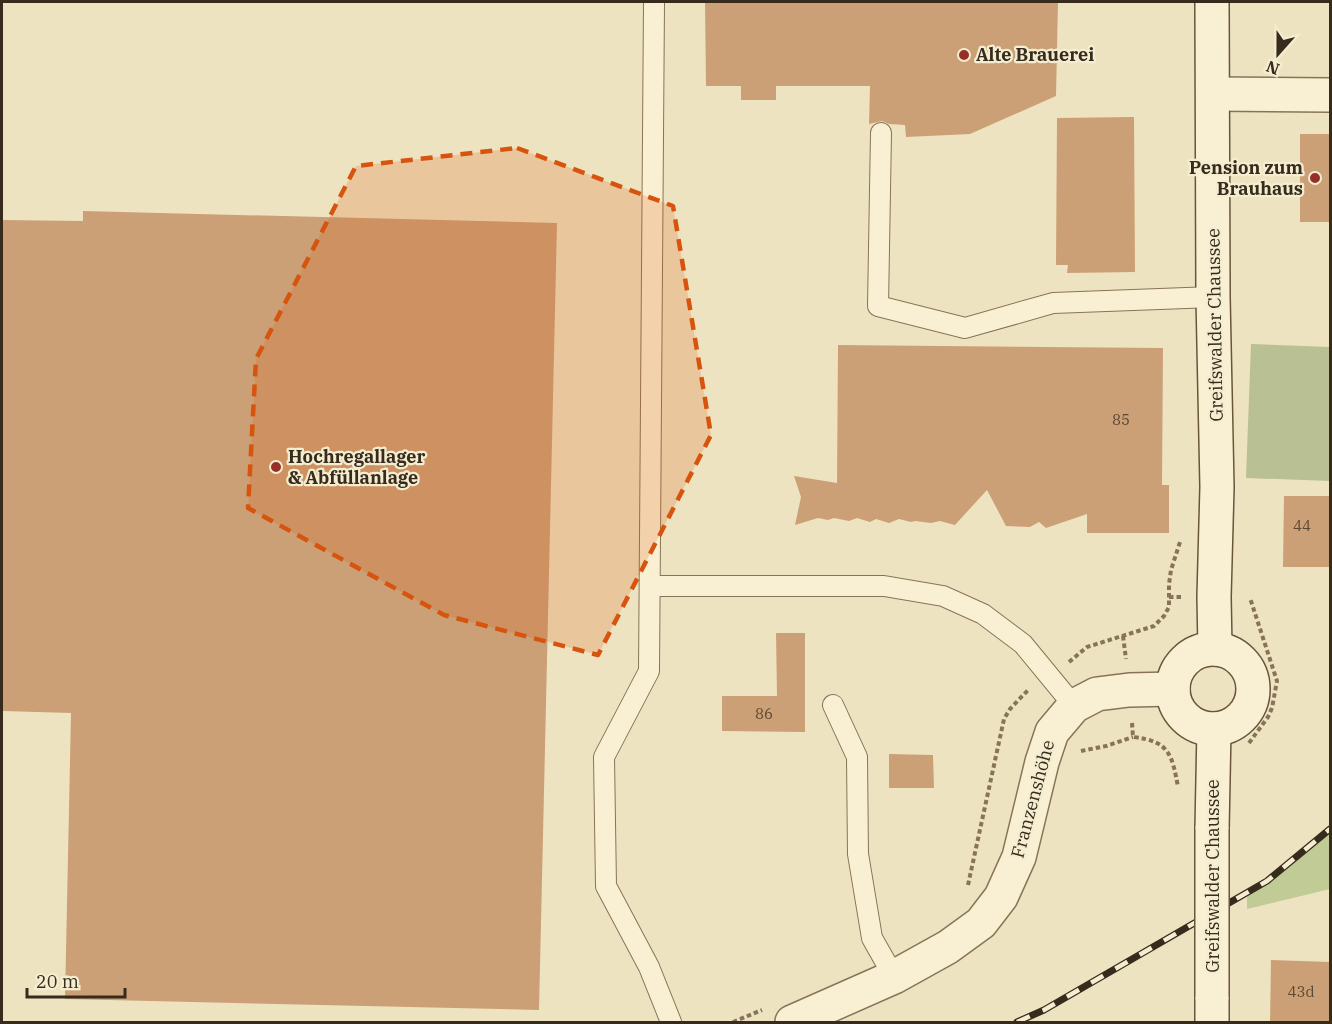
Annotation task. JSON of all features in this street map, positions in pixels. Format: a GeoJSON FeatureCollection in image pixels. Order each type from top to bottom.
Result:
{"type":"FeatureCollection","features":[{"type":"Feature","properties":{"kind":"main road","name":"Greifswalder Chaussee"},"geometry":{"type":"LineString","coordinates":[[1212,2],[1213,297],[1217,487],[1215,649]]}},
{"type":"Feature","properties":{"kind":"main road"},"geometry":{"type":"LineString","coordinates":[[1213,94],[1330,95]]}},
{"type":"Feature","properties":{"kind":"main road"},"geometry":{"type":"LineString","coordinates":[[1215,649],[1229,651],[1249,670],[1253,683],[1253,696],[1248,709],[1239,720],[1227,727],[1214,729],[1190,722],[1175,702],[1173,689],[1180,664],[1190,655],[1202,650],[1215,649]]}},
{"type":"Feature","properties":{"kind":"main road","name":"Franzenshöhe"},"geometry":{"type":"LineString","coordinates":[[780,1015],[894,977],[948,947],[981,923],[1001,897],[1019,857],[1052,732],[1074,706],[1097,694],[1129,690],[1173,689]]}},
{"type":"Feature","properties":{"kind":"main road","name":"Greifswalder Chaussee"},"geometry":{"type":"LineString","coordinates":[[1212,1010],[1214,729]]}},
{"type":"Feature","properties":{"kind":"lane"},"geometry":{"type":"LineString","coordinates":[[654,2],[649,671],[604,758],[606,886],[649,967],[671,1023]]}},
{"type":"Feature","properties":{"kind":"lane"},"geometry":{"type":"LineString","coordinates":[[881,133],[878,306],[965,328],[1053,303],[1213,297]]}},
{"type":"Feature","properties":{"kind":"lane"},"geometry":{"type":"LineString","coordinates":[[651,586],[884,586],[943,596],[983,614],[1023,644],[1074,706]]}},
{"type":"Feature","properties":{"kind":"lane"},"geometry":{"type":"LineString","coordinates":[[833,705],[857,757],[858,854],[872,938],[894,977]]}},
{"type":"Feature","properties":{"kind":"path"},"geometry":{"type":"LineString","coordinates":[[961,894],[968,885],[1004,719],[1010,709],[1025,692],[1087,647],[1154,626],[1169,607],[1168,597]]}},
{"type":"Feature","properties":{"kind":"path"},"geometry":{"type":"LineString","coordinates":[[1248,747],[1250,740],[1264,724],[1272,708],[1277,681],[1250,600]]}},
{"type":"Feature","properties":{"kind":"path"},"geometry":{"type":"LineString","coordinates":[[1129,690],[1133,738]]}},
{"type":"Feature","properties":{"kind":"path"},"geometry":{"type":"LineString","coordinates":[[1037,784],[1080,751],[1106,747],[1133,738],[1157,742],[1167,750],[1173,760],[1179,793]]}},
{"type":"Feature","properties":{"kind":"path"},"geometry":{"type":"LineString","coordinates":[[733,1023],[780,1015]]}},
{"type":"Feature","properties":{"kind":"highlighted area"},"geometry":{"type":"Polygon","coordinates":[[[517,148],[673,206],[711,435],[598,655],[444,615],[248,508],[256,359],[356,166],[517,148]]]}},
{"type":"Feature","properties":{"kind":"green space"},"geometry":{"type":"Polygon","coordinates":[[[1251,344],[1330,347],[1330,481],[1246,478],[1251,344]]]}},
{"type":"Feature","properties":{"kind":"green space"},"geometry":{"type":"Polygon","coordinates":[[[1330,829],[1330,889],[1247,909],[1247,897],[1330,829]]]}},
{"type":"Feature","properties":{"kind":"building","name":"Alte Brauerei"},"geometry":{"type":"Polygon","coordinates":[[[705,2],[1058,2],[1056,96],[970,134],[906,137],[905,125],[882,121],[869,124],[870,86],[776,86],[776,100],[741,100],[741,86],[706,86],[705,2]]]}},
{"type":"Feature","properties":{"kind":"building"},"geometry":{"type":"Polygon","coordinates":[[[1134,117],[1135,272],[1067,273],[1068,265],[1056,265],[1057,118],[1134,117]]]}},
{"type":"Feature","properties":{"kind":"building","name":"Pension zum Brauhaus"},"geometry":{"type":"Polygon","coordinates":[[[1300,134],[1330,134],[1330,222],[1300,222],[1300,134]]]}},
{"type":"Feature","properties":{"kind":"building","name":"Hochregallager & Abfüllanlage"},"geometry":{"type":"Polygon","coordinates":[[[83,211],[557,223],[539,1010],[65,999],[71,713],[2,711],[2,220],[83,221],[83,211]]]}},
{"type":"Feature","properties":{"kind":"building"},"geometry":{"type":"Polygon","coordinates":[[[838,345],[1163,348],[1162,485],[1169,485],[1169,533],[1087,533],[1087,514],[1046,528],[1039,522],[1030,527],[1006,526],[987,490],[955,525],[940,521],[931,523],[899,519],[889,523],[876,519],[870,522],[857,518],[849,521],[818,518],[795,525],[801,497],[794,476],[837,483],[838,345]]]}},
{"type":"Feature","properties":{"kind":"building"},"geometry":{"type":"Polygon","coordinates":[[[1284,496],[1330,496],[1330,567],[1283,567],[1284,496]]]}},
{"type":"Feature","properties":{"kind":"building"},"geometry":{"type":"Polygon","coordinates":[[[776,633],[805,633],[805,732],[722,731],[722,696],[777,696],[776,633]]]}},
{"type":"Feature","properties":{"kind":"building"},"geometry":{"type":"Polygon","coordinates":[[[889,754],[933,755],[934,788],[889,788],[889,754]]]}},
{"type":"Feature","properties":{"kind":"building"},"geometry":{"type":"Polygon","coordinates":[[[1271,960],[1330,962],[1330,1023],[1270,1023],[1271,960]]]}},
{"type":"Feature","properties":{"kind":"railway"},"geometry":{"type":"LineString","coordinates":[[1017,1022],[1044,1010],[1267,881],[1330,829]]}},
{"type":"Feature","properties":{"kind":"place","name":"Alte Brauerei"},"geometry":{"type":"Point","coordinates":[964,55]}},
{"type":"Feature","properties":{"kind":"place","name":"Pension zum Brauhaus"},"geometry":{"type":"Point","coordinates":[1315,178]}},
{"type":"Feature","properties":{"kind":"place","name":"Hochregallager & Abfüllanlage"},"geometry":{"type":"Point","coordinates":[276,467]}}]}
